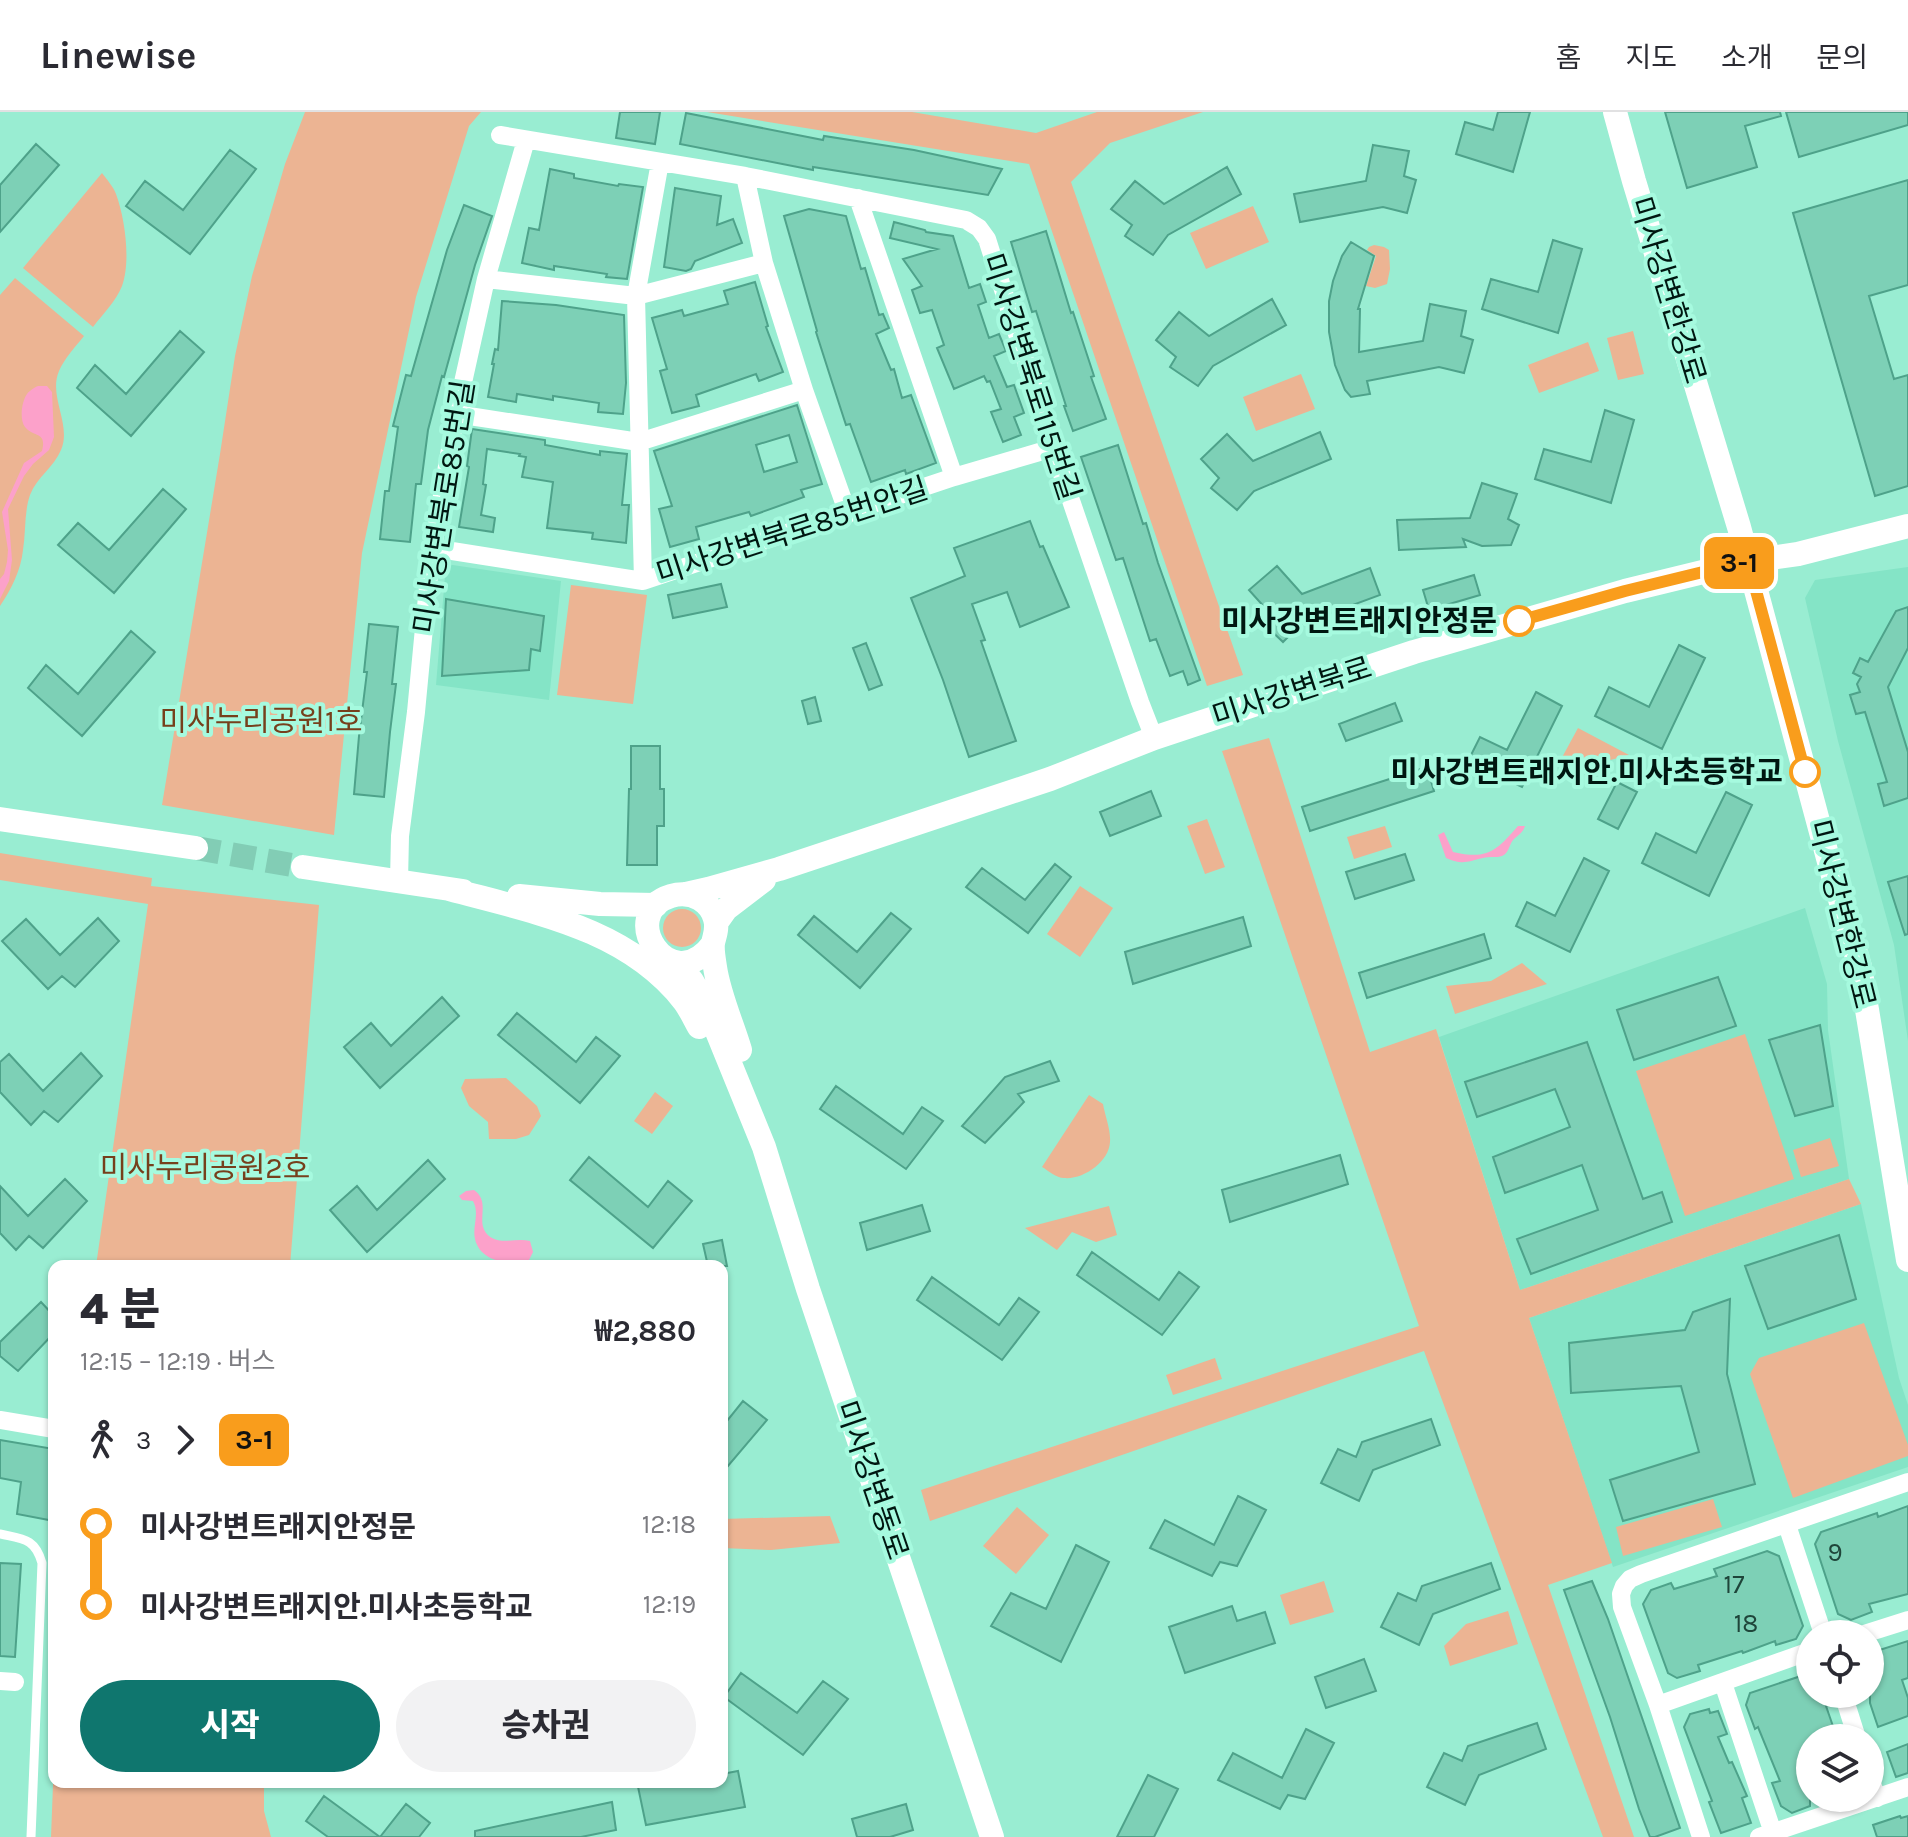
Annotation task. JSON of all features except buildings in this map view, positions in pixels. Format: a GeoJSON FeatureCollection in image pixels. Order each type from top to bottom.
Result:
{"type":"FeatureCollection","features":[{"type":"Feature","properties":{"kind":"main road","name":"미사강변한강로"},"geometry":{"type":"LineString","coordinates":[[1615,112],[1748,561],[1860,967],[1908,1260]]}},
{"type":"Feature","properties":{"kind":"main road","name":"미사강변북로"},"geometry":{"type":"LineString","coordinates":[[686,894],[779,869],[1050,779],[1154,738],[1435,645],[1625,591],[1748,561],[1798,554],[1908,526]]}},
{"type":"Feature","properties":{"kind":"main road"},"geometry":{"type":"LineString","coordinates":[[0,819],[196,848]]}},
{"type":"Feature","properties":{"kind":"main road"},"geometry":{"type":"LineString","coordinates":[[303,867],[449,889],[600,904],[656,905]]}},
{"type":"Feature","properties":{"kind":"main road"},"geometry":{"type":"LineString","coordinates":[[673,962],[696,960],[706,953],[726,909],[779,869]]}},
{"type":"Feature","properties":{"kind":"main road"},"geometry":{"type":"LineString","coordinates":[[449,889],[585,928],[648,966],[668,982],[686,1003],[753,1123]]}},
{"type":"Feature","properties":{"kind":"main road"},"geometry":{"type":"LineString","coordinates":[[676,894],[697,897],[713,912],[716,971],[739,1048],[753,1123],[707,1007],[684,971],[662,957],[648,939],[649,915],[665,898],[676,894]]}},
{"type":"Feature","properties":{"kind":"main road"},"geometry":{"type":"LineString","coordinates":[[522,896],[600,919],[648,939]]}},
{"type":"Feature","properties":{"kind":"main road","name":"미사강변동로"},"geometry":{"type":"LineString","coordinates":[[753,1123],[764,1147],[811,1299],[992,1837]]}},
{"type":"Feature","properties":{"kind":"street","name":"미사강변북로115번길"},"geometry":{"type":"LineString","coordinates":[[500,135],[745,176],[966,220],[979,228],[987,239],[1053,448],[1154,738]]}},
{"type":"Feature","properties":{"kind":"street","name":"미사강변북로85번길"},"geometry":{"type":"LineString","coordinates":[[399,881],[400,836],[430,565],[456,414],[486,279],[526,140]]}},
{"type":"Feature","properties":{"kind":"street"},"geometry":{"type":"LineString","coordinates":[[643,581],[636,296],[660,162]]}},
{"type":"Feature","properties":{"kind":"street"},"geometry":{"type":"LineString","coordinates":[[745,176],[764,263],[848,514]]}},
{"type":"Feature","properties":{"kind":"street"},"geometry":{"type":"LineString","coordinates":[[858,198],[954,477]]}},
{"type":"Feature","properties":{"kind":"street"},"geometry":{"type":"LineString","coordinates":[[486,279],[636,296],[764,263]]}},
{"type":"Feature","properties":{"kind":"street"},"geometry":{"type":"LineString","coordinates":[[456,414],[639,442],[804,390]]}},
{"type":"Feature","properties":{"kind":"street","name":"미사강변북로85번안길"},"geometry":{"type":"LineString","coordinates":[[433,548],[643,581],[954,477],[1053,448]]}},
{"type":"Feature","properties":{"kind":"street"},"geometry":{"type":"LineString","coordinates":[[0,1420],[48,1428]]}},
{"type":"Feature","properties":{"kind":"street"},"geometry":{"type":"LineString","coordinates":[[1701,1837],[1622,1607],[1624,1586],[1630,1579],[1664,1565],[1908,1482]]}},
{"type":"Feature","properties":{"kind":"street"},"geometry":{"type":"LineString","coordinates":[[1787,1525],[1818,1620]]}},
{"type":"Feature","properties":{"kind":"street"},"geometry":{"type":"LineString","coordinates":[[1884,1628],[1908,1620]]}},
{"type":"Feature","properties":{"kind":"street"},"geometry":{"type":"LineString","coordinates":[[1658,1705],[1796,1656]]}},
{"type":"Feature","properties":{"kind":"street"},"geometry":{"type":"LineString","coordinates":[[1723,1683],[1766,1835],[1835,1812]]}},
{"type":"Feature","properties":{"kind":"street"},"geometry":{"type":"LineString","coordinates":[[1884,1796],[1908,1787]]}},
{"type":"Feature","properties":{"kind":"lane"},"geometry":{"type":"LineString","coordinates":[[0,1534],[33,1545],[42,1563],[31,1837]]}},
{"type":"Feature","properties":{"kind":"shaded area"},"geometry":{"type":"Polygon","coordinates":[[[38,386],[47,386],[52,392],[54,437],[49,450],[24,476],[8,509],[12,560],[9,581],[0,599],[0,579],[4,574],[8,550],[2,512],[24,463],[42,451],[43,440],[25,427],[22,415],[25,397],[38,386]]]}},
{"type":"Feature","properties":{"kind":"shaded area"},"geometry":{"type":"Polygon","coordinates":[[[446,564],[561,581],[549,700],[436,685],[446,564]]]}},
{"type":"Feature","properties":{"kind":"shaded area"},"geometry":{"type":"Polygon","coordinates":[[[1908,567],[1908,1041],[1894,945],[1838,741],[1805,598],[1815,580],[1908,567]]]}},
{"type":"Feature","properties":{"kind":"shaded area"},"geometry":{"type":"Polygon","coordinates":[[[1518,826],[1525,826],[1504,855],[1464,862],[1446,858],[1438,835],[1444,832],[1453,852],[1475,855],[1497,847],[1518,826]]]}},
{"type":"Feature","properties":{"kind":"shaded area"},"geometry":{"type":"Polygon","coordinates":[[[1805,908],[1827,984],[1828,1030],[1849,1179],[1520,1290],[1439,1037],[1805,908]]]}},
{"type":"Feature","properties":{"kind":"shaded area"},"geometry":{"type":"Polygon","coordinates":[[[474,1190],[482,1200],[483,1228],[491,1237],[501,1241],[530,1241],[533,1252],[529,1260],[497,1260],[483,1253],[474,1234],[476,1215],[473,1201],[462,1200],[459,1196],[474,1190]]]}},
{"type":"Feature","properties":{"kind":"shaded area"},"geometry":{"type":"Polygon","coordinates":[[[1861,1204],[1899,1378],[1908,1405],[1908,1467],[1613,1567],[1529,1318],[1861,1204]]]}},
{"type":"Feature","properties":{"kind":"green space","name":"미사누리공원1호"},"geometry":{"type":"Polygon","coordinates":[[[305,112],[481,112],[469,126],[416,297],[362,553],[334,835],[162,805],[235,356],[252,276],[285,164],[305,112]]]}},
{"type":"Feature","properties":{"kind":"green space"},"geometry":{"type":"Polygon","coordinates":[[[707,112],[912,112],[1036,133],[1097,112],[1203,112],[1110,143],[1071,182],[1243,675],[1207,686],[1029,164],[707,112]]]}},
{"type":"Feature","properties":{"kind":"green space"},"geometry":{"type":"Polygon","coordinates":[[[102,173],[113,188],[119,204],[126,240],[126,265],[119,292],[93,327],[23,268],[102,173]]]}},
{"type":"Feature","properties":{"kind":"green space"},"geometry":{"type":"Polygon","coordinates":[[[1253,206],[1269,242],[1206,269],[1190,233],[1253,206]]]}},
{"type":"Feature","properties":{"kind":"green space"},"geometry":{"type":"Polygon","coordinates":[[[1374,245],[1389,250],[1390,269],[1387,284],[1375,288],[1366,286],[1376,256],[1367,250],[1374,245]]]}},
{"type":"Feature","properties":{"kind":"green space"},"geometry":{"type":"Polygon","coordinates":[[[15,278],[84,336],[59,371],[56,390],[64,440],[58,456],[30,495],[20,565],[12,587],[0,606],[0,295],[15,278]]]}},
{"type":"Feature","properties":{"kind":"green space"},"geometry":{"type":"Polygon","coordinates":[[[1633,331],[1644,374],[1618,380],[1607,338],[1633,331]]]}},
{"type":"Feature","properties":{"kind":"green space"},"geometry":{"type":"Polygon","coordinates":[[[1588,342],[1599,371],[1539,393],[1528,365],[1588,342]]]}},
{"type":"Feature","properties":{"kind":"green space"},"geometry":{"type":"Polygon","coordinates":[[[1301,374],[1315,409],[1256,431],[1243,397],[1301,374]]]}},
{"type":"Feature","properties":{"kind":"green space"},"geometry":{"type":"Polygon","coordinates":[[[571,585],[647,595],[633,704],[557,695],[571,585]]]}},
{"type":"Feature","properties":{"kind":"green space"},"geometry":{"type":"Polygon","coordinates":[[[1578,728],[1629,755],[1573,770],[1559,763],[1578,728]]]}},
{"type":"Feature","properties":{"kind":"green space"},"geometry":{"type":"Polygon","coordinates":[[[1269,738],[1370,1052],[1436,1029],[1520,1290],[1849,1179],[1861,1204],[1529,1318],[1612,1563],[1548,1585],[1634,1837],[1603,1837],[1424,1351],[930,1521],[921,1490],[1419,1326],[1222,751],[1269,738]]]}},
{"type":"Feature","properties":{"kind":"green space"},"geometry":{"type":"Polygon","coordinates":[[[1207,819],[1225,867],[1205,874],[1187,826],[1207,819]]]}},
{"type":"Feature","properties":{"kind":"green space"},"geometry":{"type":"Polygon","coordinates":[[[1385,826],[1392,847],[1354,859],[1347,837],[1385,826]]]}},
{"type":"Feature","properties":{"kind":"green space","name":"미사누리공원2호"},"geometry":{"type":"Polygon","coordinates":[[[0,853],[152,878],[151,886],[319,905],[290,1260],[97,1260],[148,904],[0,880],[0,853]]]}},
{"type":"Feature","properties":{"kind":"green space"},"geometry":{"type":"Polygon","coordinates":[[[1080,886],[1113,908],[1080,957],[1047,934],[1080,886]]]}},
{"type":"Feature","properties":{"kind":"green space"},"geometry":{"type":"Polygon","coordinates":[[[682,909],[695,915],[701,928],[695,941],[682,947],[669,941],[663,928],[669,915],[682,909]]]}},
{"type":"Feature","properties":{"kind":"green space"},"geometry":{"type":"Polygon","coordinates":[[[1522,963],[1547,984],[1455,1014],[1446,986],[1491,981],[1522,963]]]}},
{"type":"Feature","properties":{"kind":"green space"},"geometry":{"type":"Polygon","coordinates":[[[1745,1034],[1794,1179],[1685,1216],[1636,1071],[1745,1034]]]}},
{"type":"Feature","properties":{"kind":"green space"},"geometry":{"type":"Polygon","coordinates":[[[506,1078],[537,1106],[541,1116],[529,1135],[516,1139],[489,1139],[488,1122],[469,1106],[461,1088],[465,1079],[506,1078]]]}},
{"type":"Feature","properties":{"kind":"green space"},"geometry":{"type":"Polygon","coordinates":[[[655,1092],[673,1106],[652,1134],[634,1121],[655,1092]]]}},
{"type":"Feature","properties":{"kind":"green space"},"geometry":{"type":"Polygon","coordinates":[[[1089,1095],[1103,1104],[1110,1133],[1109,1149],[1100,1163],[1087,1173],[1071,1178],[1058,1177],[1042,1167],[1089,1095]]]}},
{"type":"Feature","properties":{"kind":"green space"},"geometry":{"type":"Polygon","coordinates":[[[1830,1138],[1839,1166],[1801,1177],[1793,1150],[1830,1138]]]}},
{"type":"Feature","properties":{"kind":"green space"},"geometry":{"type":"Polygon","coordinates":[[[1109,1206],[1117,1235],[1096,1242],[1072,1232],[1057,1250],[1025,1228],[1109,1206]]]}},
{"type":"Feature","properties":{"kind":"green space"},"geometry":{"type":"Polygon","coordinates":[[[1864,1323],[1908,1445],[1908,1456],[1793,1498],[1750,1374],[1759,1358],[1864,1323]]]}},
{"type":"Feature","properties":{"kind":"green space"},"geometry":{"type":"Polygon","coordinates":[[[1215,1358],[1222,1379],[1173,1395],[1166,1375],[1215,1358]]]}},
{"type":"Feature","properties":{"kind":"green space"},"geometry":{"type":"Polygon","coordinates":[[[1713,1499],[1722,1527],[1623,1556],[1616,1527],[1713,1499]]]}},
{"type":"Feature","properties":{"kind":"green space"},"geometry":{"type":"Polygon","coordinates":[[[1017,1507],[1049,1535],[1016,1574],[983,1546],[1017,1507]]]}},
{"type":"Feature","properties":{"kind":"green space"},"geometry":{"type":"Polygon","coordinates":[[[830,1516],[840,1543],[771,1550],[728,1548],[728,1519],[830,1516]]]}},
{"type":"Feature","properties":{"kind":"green space"},"geometry":{"type":"Polygon","coordinates":[[[1324,1581],[1334,1612],[1290,1625],[1280,1595],[1324,1581]]]}},
{"type":"Feature","properties":{"kind":"green space"},"geometry":{"type":"Polygon","coordinates":[[[1508,1611],[1518,1644],[1450,1666],[1444,1646],[1466,1624],[1508,1611]]]}},
{"type":"Feature","properties":{"kind":"green space"},"geometry":{"type":"Polygon","coordinates":[[[53,1788],[264,1788],[264,1811],[271,1837],[51,1837],[53,1788]]]}},
{"type":"Feature","properties":{"kind":"tunnel"},"geometry":{"type":"LineString","coordinates":[[196,848],[303,867]]}},
{"type":"Feature","properties":{"kind":"bus line","name":"3-1"},"geometry":{"type":"LineString","coordinates":[[1519,621],[1748,561],[1805,772]]}},
{"type":"Feature","properties":{"kind":"place","name":"미사강변트래지안정문"},"geometry":{"type":"Point","coordinates":[1519,621]}},
{"type":"Feature","properties":{"kind":"place","name":"미사강변트래지안.미사초등학교"},"geometry":{"type":"Point","coordinates":[1805,772]}}]}
